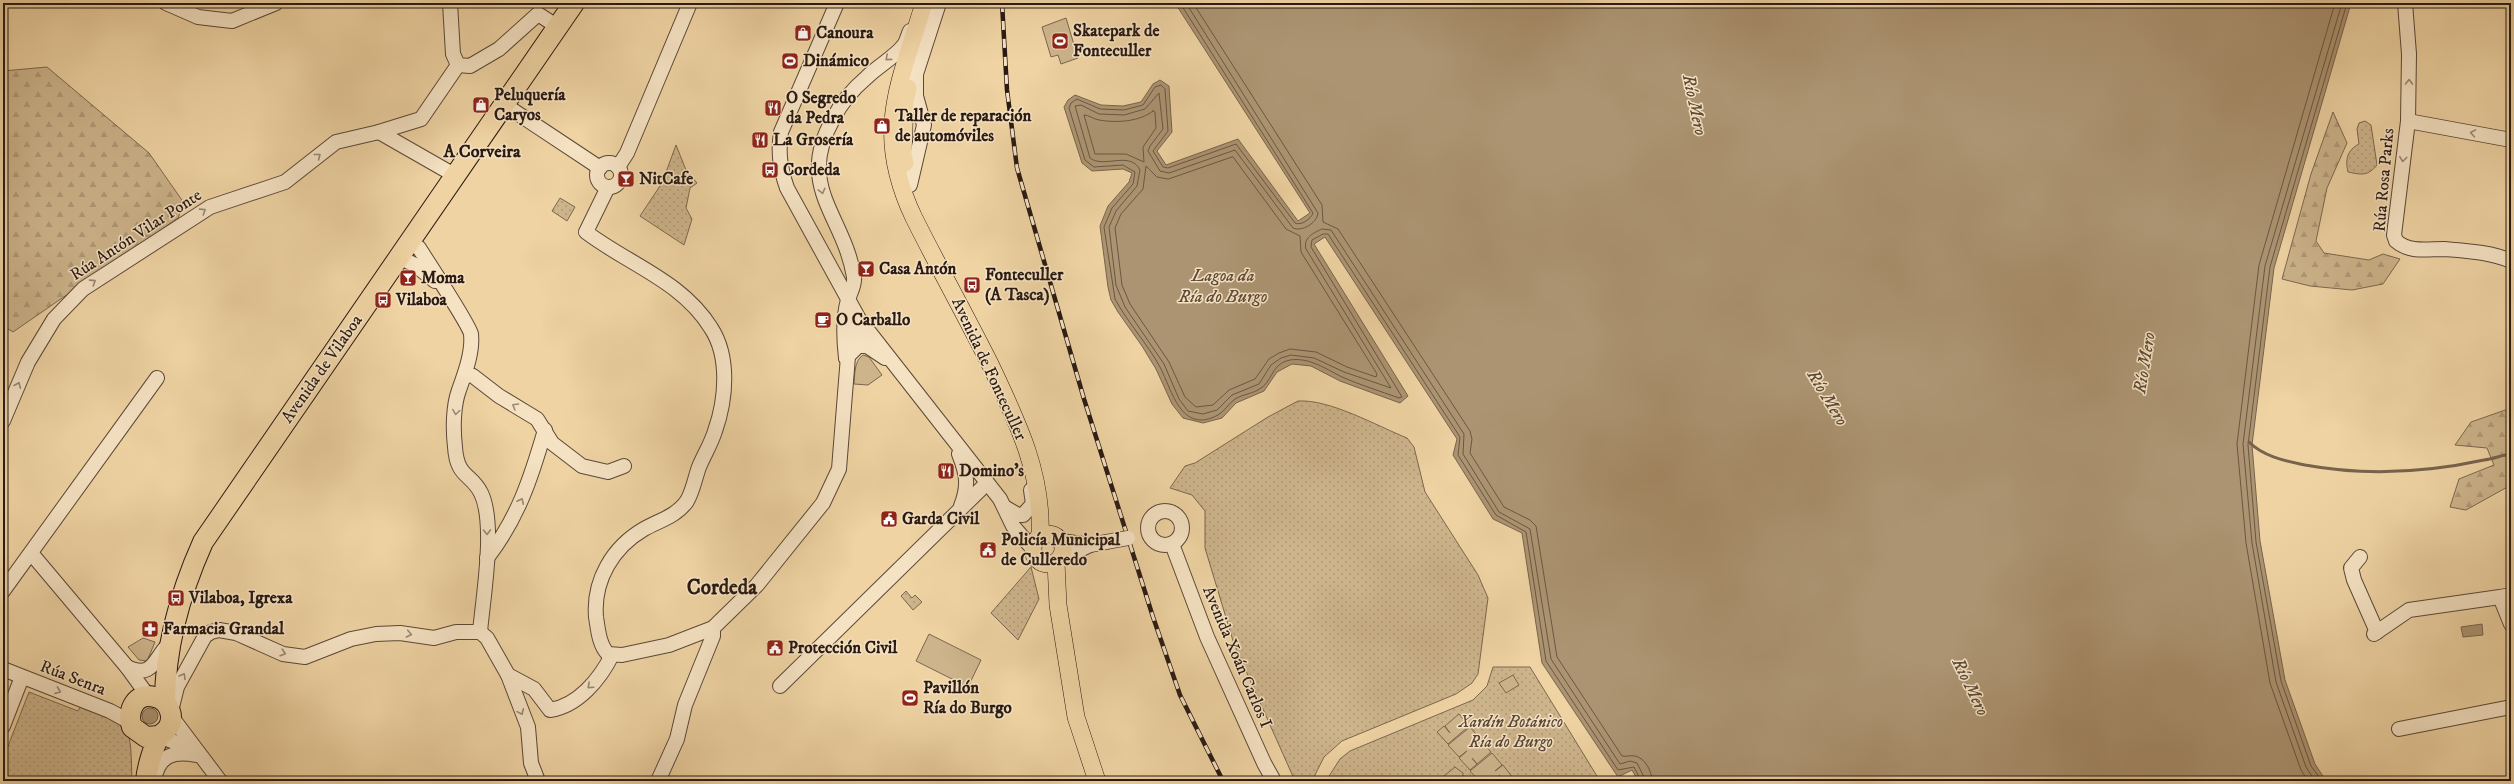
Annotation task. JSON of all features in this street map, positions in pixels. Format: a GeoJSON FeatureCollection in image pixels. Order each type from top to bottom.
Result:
{"type":"FeatureCollection","features":[{"type":"Feature","properties":{"kind":"highway","name":"Avenida de Vilaboa"},"geometry":{"type":"LineString","coordinates":[[149,779],[159,736],[168,728],[164,707],[171,643],[188,581],[204,542],[413,259],[410,240],[456,176],[574,3]]}},
{"type":"Feature","properties":{"kind":"highway"},"geometry":{"type":"LineString","coordinates":[[149,779],[134,721],[136,701],[164,707]]}},
{"type":"Feature","properties":{"kind":"highway"},"geometry":{"type":"LineString","coordinates":[[134,721],[146,738],[159,736]]}},
{"type":"Feature","properties":{"kind":"main road","name":"Avenida de Fonteculler"},"geometry":{"type":"LineString","coordinates":[[924,3],[899,80],[893,108],[891,136],[914,218],[972,327],[1021,429],[1039,494],[1047,548]]}},
{"type":"Feature","properties":{"kind":"main road","name":"Avenida de Fonteculler"},"geometry":{"type":"LineString","coordinates":[[929,3],[905,101],[902,136],[905,183],[962,293],[1029,433],[1044,487],[1047,548]]}},
{"type":"Feature","properties":{"kind":"main road"},"geometry":{"type":"LineString","coordinates":[[1047,548],[1058,605],[1076,718],[1096,779]]}},
{"type":"Feature","properties":{"kind":"street"},"geometry":{"type":"LineString","coordinates":[[166,3],[198,17],[232,21],[276,3]]}},
{"type":"Feature","properties":{"kind":"street"},"geometry":{"type":"LineString","coordinates":[[450,3],[453,54],[458,65],[470,66],[498,49],[538,14],[558,27]]}},
{"type":"Feature","properties":{"kind":"street"},"geometry":{"type":"LineString","coordinates":[[618,167],[627,153],[690,3]]}},
{"type":"Feature","properties":{"kind":"street"},"geometry":{"type":"LineString","coordinates":[[837,3],[781,132],[779,150],[780,169],[787,188],[848,299],[866,328],[953,437],[1008,512],[1047,548],[1090,545],[1128,538],[1150,531]]}},
{"type":"Feature","properties":{"kind":"street"},"geometry":{"type":"LineString","coordinates":[[608,186],[586,232],[602,244],[648,269],[690,301],[712,328],[717,339],[724,371],[715,431],[686,502],[669,517],[644,529],[616,550],[601,580],[596,611],[597,625],[601,646],[612,655],[669,645],[713,628],[757,584],[823,503],[839,469],[848,299],[853,293],[854,278],[843,244],[821,193],[817,169],[820,153],[832,120],[844,101],[866,78],[904,45],[914,17],[924,3]]}},
{"type":"Feature","properties":{"kind":"street"},"geometry":{"type":"LineString","coordinates":[[905,183],[922,138],[924,125],[916,96],[916,74],[939,3]]}},
{"type":"Feature","properties":{"kind":"street","name":"Rúa Rosa Parks"},"geometry":{"type":"LineString","coordinates":[[2405,3],[2409,54],[2408,121],[2394,236],[2396,241],[2412,249],[2444,250],[2496,255],[2511,262]]}},
{"type":"Feature","properties":{"kind":"street","name":"Rúa Antón Vilar Ponte"},"geometry":{"type":"LineString","coordinates":[[3,421],[35,350],[54,320],[83,288],[210,207],[285,182],[336,142],[379,132],[421,119],[458,65]]}},
{"type":"Feature","properties":{"kind":"street"},"geometry":{"type":"LineString","coordinates":[[899,80],[897,138],[902,136],[910,144],[922,138]]}},
{"type":"Feature","properties":{"kind":"street"},"geometry":{"type":"LineString","coordinates":[[504,105],[600,168]]}},
{"type":"Feature","properties":{"kind":"street"},"geometry":{"type":"LineString","coordinates":[[2408,121],[2511,140]]}},
{"type":"Feature","properties":{"kind":"street"},"geometry":{"type":"LineString","coordinates":[[379,132],[456,176]]}},
{"type":"Feature","properties":{"kind":"street"},"geometry":{"type":"LineString","coordinates":[[611,163],[618,167],[621,171],[620,180],[613,186],[608,186],[602,183],[598,178],[600,168],[611,163]]}},
{"type":"Feature","properties":{"kind":"street"},"geometry":{"type":"LineString","coordinates":[[413,259],[445,291],[471,333],[466,375],[458,391],[454,424],[455,448],[459,470],[480,493],[486,518],[487,558],[480,632]]}},
{"type":"Feature","properties":{"kind":"street"},"geometry":{"type":"LineString","coordinates":[[846,358],[853,344],[866,328]]}},
{"type":"Feature","properties":{"kind":"street"},"geometry":{"type":"LineString","coordinates":[[846,358],[858,346],[867,346],[901,371]]}},
{"type":"Feature","properties":{"kind":"street"},"geometry":{"type":"LineString","coordinates":[[466,375],[473,376],[499,396],[537,419],[552,443],[582,466],[608,472],[624,466]]}},
{"type":"Feature","properties":{"kind":"street"},"geometry":{"type":"LineString","coordinates":[[3,591],[156,378]]}},
{"type":"Feature","properties":{"kind":"street"},"geometry":{"type":"LineString","coordinates":[[1008,512],[1023,515],[1033,504],[1021,429]]}},
{"type":"Feature","properties":{"kind":"street"},"geometry":{"type":"LineString","coordinates":[[487,558],[506,534],[529,482],[545,430]]}},
{"type":"Feature","properties":{"kind":"street"},"geometry":{"type":"LineString","coordinates":[[953,437],[966,470],[968,486],[960,510]]}},
{"type":"Feature","properties":{"kind":"street"},"geometry":{"type":"LineString","coordinates":[[780,686],[987,483]]}},
{"type":"Feature","properties":{"kind":"street"},"geometry":{"type":"LineString","coordinates":[[1163,512],[1174,514],[1181,522],[1182,532],[1172,544],[1161,545],[1150,531],[1154,516],[1163,512]]}},
{"type":"Feature","properties":{"kind":"street","name":"Avenida Xoán Carlos I"},"geometry":{"type":"LineString","coordinates":[[1172,544],[1207,637],[1264,763],[1274,781]]}},
{"type":"Feature","properties":{"kind":"street"},"geometry":{"type":"LineString","coordinates":[[1047,548],[1090,545]]}},
{"type":"Feature","properties":{"kind":"street"},"geometry":{"type":"LineString","coordinates":[[31,553],[127,667],[164,707],[220,781]]}},
{"type":"Feature","properties":{"kind":"street"},"geometry":{"type":"LineString","coordinates":[[2360,557],[2351,568],[2354,580],[2375,633],[2409,610],[2506,596],[2511,624]]}},
{"type":"Feature","properties":{"kind":"street"},"geometry":{"type":"LineString","coordinates":[[658,781],[677,738],[686,705],[713,636],[713,628]]}},
{"type":"Feature","properties":{"kind":"street"},"geometry":{"type":"LineString","coordinates":[[164,707],[200,645],[212,632],[219,630],[236,633],[283,654],[305,656],[351,639],[376,634],[400,633],[429,638],[456,632],[480,632],[486,638],[508,675],[528,727],[531,762],[538,781]]}},
{"type":"Feature","properties":{"kind":"street"},"geometry":{"type":"LineString","coordinates":[[127,667],[136,671],[145,670],[154,666],[171,643]]}},
{"type":"Feature","properties":{"kind":"street"},"geometry":{"type":"LineString","coordinates":[[508,675],[534,689],[550,710],[560,709],[567,706],[599,678],[612,655]]}},
{"type":"Feature","properties":{"kind":"street"},"geometry":{"type":"LineString","coordinates":[[127,667],[132,686],[134,721]]}},
{"type":"Feature","properties":{"kind":"street","name":"Rúa Senra"},"geometry":{"type":"LineString","coordinates":[[3,669],[134,721]]}},
{"type":"Feature","properties":{"kind":"street"},"geometry":{"type":"LineString","coordinates":[[3,726],[22,677]]}},
{"type":"Feature","properties":{"kind":"street"},"geometry":{"type":"LineString","coordinates":[[2399,729],[2511,707]]}},
{"type":"Feature","properties":{"kind":"street"},"geometry":{"type":"LineString","coordinates":[[159,736],[177,743],[207,764]]}},
{"type":"Feature","properties":{"kind":"street"},"geometry":{"type":"LineString","coordinates":[[149,779],[162,760],[168,755],[187,753],[196,755]]}},
{"type":"Feature","properties":{"kind":"green space","name":"Skatepark de Fonteculler"},"geometry":{"type":"Polygon","coordinates":[[[1066,18],[1078,58],[1061,64],[1058,55],[1051,57],[1042,27],[1066,18]]]}},
{"type":"Feature","properties":{"kind":"green space"},"geometry":{"type":"Polygon","coordinates":[[[47,67],[149,153],[184,203],[178,218],[13,332],[3,326],[3,71],[47,67]]]}},
{"type":"Feature","properties":{"kind":"green space"},"geometry":{"type":"Polygon","coordinates":[[[2333,112],[2347,143],[2327,188],[2316,241],[2324,253],[2369,260],[2383,254],[2400,259],[2383,284],[2352,290],[2310,286],[2282,279],[2311,174],[2333,112]]]}},
{"type":"Feature","properties":{"kind":"green space"},"geometry":{"type":"Polygon","coordinates":[[[2365,121],[2371,125],[2377,165],[2374,169],[2364,174],[2348,172],[2347,159],[2349,152],[2359,144],[2357,129],[2359,123],[2365,121]]]}},
{"type":"Feature","properties":{"kind":"green space"},"geometry":{"type":"Polygon","coordinates":[[[676,145],[686,170],[697,183],[690,188],[686,208],[692,219],[684,245],[640,216],[662,183],[676,145]]]}},
{"type":"Feature","properties":{"kind":"green space"},"geometry":{"type":"Polygon","coordinates":[[[560,198],[575,207],[567,221],[552,211],[560,198]]]}},
{"type":"Feature","properties":{"kind":"green space"},"geometry":{"type":"Polygon","coordinates":[[[863,355],[869,357],[882,375],[868,385],[854,384],[856,364],[863,355]]]}},
{"type":"Feature","properties":{"kind":"green space"},"geometry":{"type":"Polygon","coordinates":[[[1298,401],[1324,404],[1339,409],[1407,438],[1414,447],[1425,492],[1478,575],[1488,598],[1478,674],[1472,683],[1456,694],[1342,741],[1324,757],[1312,781],[1295,781],[1234,644],[1205,548],[1205,511],[1192,495],[1170,488],[1185,466],[1195,463],[1268,417],[1298,401]]]}},
{"type":"Feature","properties":{"kind":"green space"},"geometry":{"type":"Polygon","coordinates":[[[2511,408],[2511,485],[2466,510],[2450,507],[2459,479],[2494,465],[2487,448],[2455,445],[2471,422],[2511,408]]]}},
{"type":"Feature","properties":{"kind":"green space"},"geometry":{"type":"Polygon","coordinates":[[[1031,567],[1039,599],[1018,640],[991,613],[1031,567]]]}},
{"type":"Feature","properties":{"kind":"green space"},"geometry":{"type":"Polygon","coordinates":[[[906,591],[912,598],[915,595],[922,602],[913,610],[901,596],[906,591]]]}},
{"type":"Feature","properties":{"kind":"green space"},"geometry":{"type":"Polygon","coordinates":[[[929,634],[981,660],[968,687],[916,661],[929,634]]]}},
{"type":"Feature","properties":{"kind":"green space"},"geometry":{"type":"Polygon","coordinates":[[[143,638],[155,642],[147,661],[139,660],[128,647],[143,638]]]}},
{"type":"Feature","properties":{"kind":"green space","name":"Xardín Botánico Ría do Burgo"},"geometry":{"type":"Polygon","coordinates":[[[1493,667],[1530,667],[1600,781],[1326,781],[1340,759],[1350,751],[1473,700],[1487,686],[1493,667]]]}},
{"type":"Feature","properties":{"kind":"green space"},"geometry":{"type":"Polygon","coordinates":[[[1513,675],[1519,685],[1506,693],[1499,683],[1513,675]]]}},
{"type":"Feature","properties":{"kind":"green space"},"geometry":{"type":"Polygon","coordinates":[[[29,692],[78,711],[81,705],[111,718],[120,724],[126,730],[129,738],[131,748],[132,781],[3,781],[3,759],[29,692]]]}},
{"type":"Feature","properties":{"kind":"green space"},"geometry":{"type":"Polygon","coordinates":[[[1459,714],[1469,726],[1448,744],[1437,732],[1444,726],[1450,733],[1445,726],[1459,714]]]}},
{"type":"Feature","properties":{"kind":"green space"},"geometry":{"type":"Polygon","coordinates":[[[1470,727],[1480,739],[1473,746],[1481,740],[1491,752],[1470,770],[1459,758],[1467,751],[1459,757],[1448,745],[1470,727]]]}},
{"type":"Feature","properties":{"kind":"green space"},"geometry":{"type":"Polygon","coordinates":[[[1492,753],[1502,765],[1495,771],[1503,765],[1513,778],[1509,781],[1492,781],[1488,777],[1485,780],[1488,778],[1491,781],[1479,781],[1470,771],[1492,753]]]}},
{"type":"Feature","properties":{"kind":"green space"},"geometry":{"type":"Polygon","coordinates":[[[1455,767],[1463,773],[1463,777],[1458,781],[1438,781],[1455,767]]]}},
{"type":"Feature","properties":{"kind":"water"},"geometry":{"type":"Polygon","coordinates":[[[1175,3],[2351,3],[2274,268],[2252,445],[2260,541],[2285,680],[2315,764],[2326,781],[1638,781],[1632,770],[1618,777],[1542,663],[1522,533],[1493,519],[1453,455],[1457,439],[1325,237],[1314,244],[1408,396],[1400,403],[1340,381],[1311,366],[1292,364],[1277,372],[1264,391],[1236,403],[1222,418],[1203,423],[1183,418],[1172,404],[1156,369],[1142,346],[1111,300],[1100,226],[1108,206],[1129,182],[1132,173],[1123,169],[1092,171],[1082,163],[1064,107],[1068,100],[1075,95],[1101,105],[1123,106],[1141,102],[1153,84],[1160,80],[1169,86],[1172,132],[1157,151],[1166,165],[1238,139],[1298,221],[1310,213],[1175,3]]]}},
{"type":"Feature","properties":{"kind":"water"},"geometry":{"type":"Polygon","coordinates":[[[2482,624],[2483,635],[2463,637],[2461,627],[2482,624]]]}},
{"type":"Feature","properties":{"kind":"water"},"geometry":{"type":"Polygon","coordinates":[[[150,708],[157,713],[158,716],[153,723],[150,724],[143,719],[142,716],[147,709],[150,708]]]}},
{"type":"Feature","properties":{"kind":"waterway"},"geometry":{"type":"LineString","coordinates":[[2249,442],[2268,455],[2283,460],[2305,465],[2350,471],[2394,472],[2439,468],[2511,454]]}},
{"type":"Feature","properties":{"kind":"railway"},"geometry":{"type":"LineString","coordinates":[[1002,3],[1007,90],[1017,168],[1084,399],[1153,617],[1180,695],[1223,781]]}},
{"type":"Feature","properties":{"kind":"place","name":"Canoura"},"geometry":{"type":"Point","coordinates":[803,33]}},
{"type":"Feature","properties":{"kind":"place","name":"Skatepark de Fonteculler"},"geometry":{"type":"Point","coordinates":[1060,41]}},
{"type":"Feature","properties":{"kind":"place","name":"Dinámico"},"geometry":{"type":"Point","coordinates":[790,61]}},
{"type":"Feature","properties":{"kind":"place","name":"Peluquería Caryos"},"geometry":{"type":"Point","coordinates":[481,105]}},
{"type":"Feature","properties":{"kind":"place","name":"O Segredo da Pedra"},"geometry":{"type":"Point","coordinates":[773,108]}},
{"type":"Feature","properties":{"kind":"place","name":"Taller de reparación de automóviles"},"geometry":{"type":"Point","coordinates":[882,126]}},
{"type":"Feature","properties":{"kind":"place","name":"La Grosería"},"geometry":{"type":"Point","coordinates":[760,140]}},
{"type":"Feature","properties":{"kind":"place","name":"Cordeda"},"geometry":{"type":"Point","coordinates":[770,170]}},
{"type":"Feature","properties":{"kind":"place","name":"NitCafe"},"geometry":{"type":"Point","coordinates":[626,179]}},
{"type":"Feature","properties":{"kind":"place","name":"Casa Antón"},"geometry":{"type":"Point","coordinates":[866,269]}},
{"type":"Feature","properties":{"kind":"place","name":"Moma"},"geometry":{"type":"Point","coordinates":[408,278]}},
{"type":"Feature","properties":{"kind":"place","name":"Fonteculler (A Tasca)"},"geometry":{"type":"Point","coordinates":[972,285]}},
{"type":"Feature","properties":{"kind":"place","name":"Vilaboa"},"geometry":{"type":"Point","coordinates":[383,300]}},
{"type":"Feature","properties":{"kind":"place","name":"O Carballo"},"geometry":{"type":"Point","coordinates":[823,320]}},
{"type":"Feature","properties":{"kind":"place","name":"Domino's"},"geometry":{"type":"Point","coordinates":[946,471]}},
{"type":"Feature","properties":{"kind":"place","name":"Garda Civil"},"geometry":{"type":"Point","coordinates":[889,519]}},
{"type":"Feature","properties":{"kind":"place","name":"Policía Municipal de Culleredo"},"geometry":{"type":"Point","coordinates":[988,550]}},
{"type":"Feature","properties":{"kind":"place","name":"Vilaboa, Igrexa"},"geometry":{"type":"Point","coordinates":[176,598]}},
{"type":"Feature","properties":{"kind":"place","name":"Farmacia Grandal"},"geometry":{"type":"Point","coordinates":[150,629]}},
{"type":"Feature","properties":{"kind":"place","name":"Protección Civil"},"geometry":{"type":"Point","coordinates":[775,648]}},
{"type":"Feature","properties":{"kind":"place","name":"Pavillón Ría do Burgo"},"geometry":{"type":"Point","coordinates":[910,698]}},
{"type":"Feature","properties":{"kind":"district","name":"A Corveira"},"geometry":{"type":"Point","coordinates":[482,152]}},
{"type":"Feature","properties":{"kind":"district","name":"Cordeda"},"geometry":{"type":"Point","coordinates":[722,588]}},
{"type":"Feature","properties":{"kind":"water label","name":"Río Mero"},"geometry":{"type":"Point","coordinates":[1694,105]}},
{"type":"Feature","properties":{"kind":"water label","name":"Lagoa da Ría do Burgo"},"geometry":{"type":"Point","coordinates":[1223,286]}},
{"type":"Feature","properties":{"kind":"water label","name":"Río Mero"},"geometry":{"type":"Point","coordinates":[2145,363]}},
{"type":"Feature","properties":{"kind":"water label","name":"Río Mero"},"geometry":{"type":"Point","coordinates":[1827,398]}},
{"type":"Feature","properties":{"kind":"water label","name":"Río Mero"},"geometry":{"type":"Point","coordinates":[1970,687]}}]}
